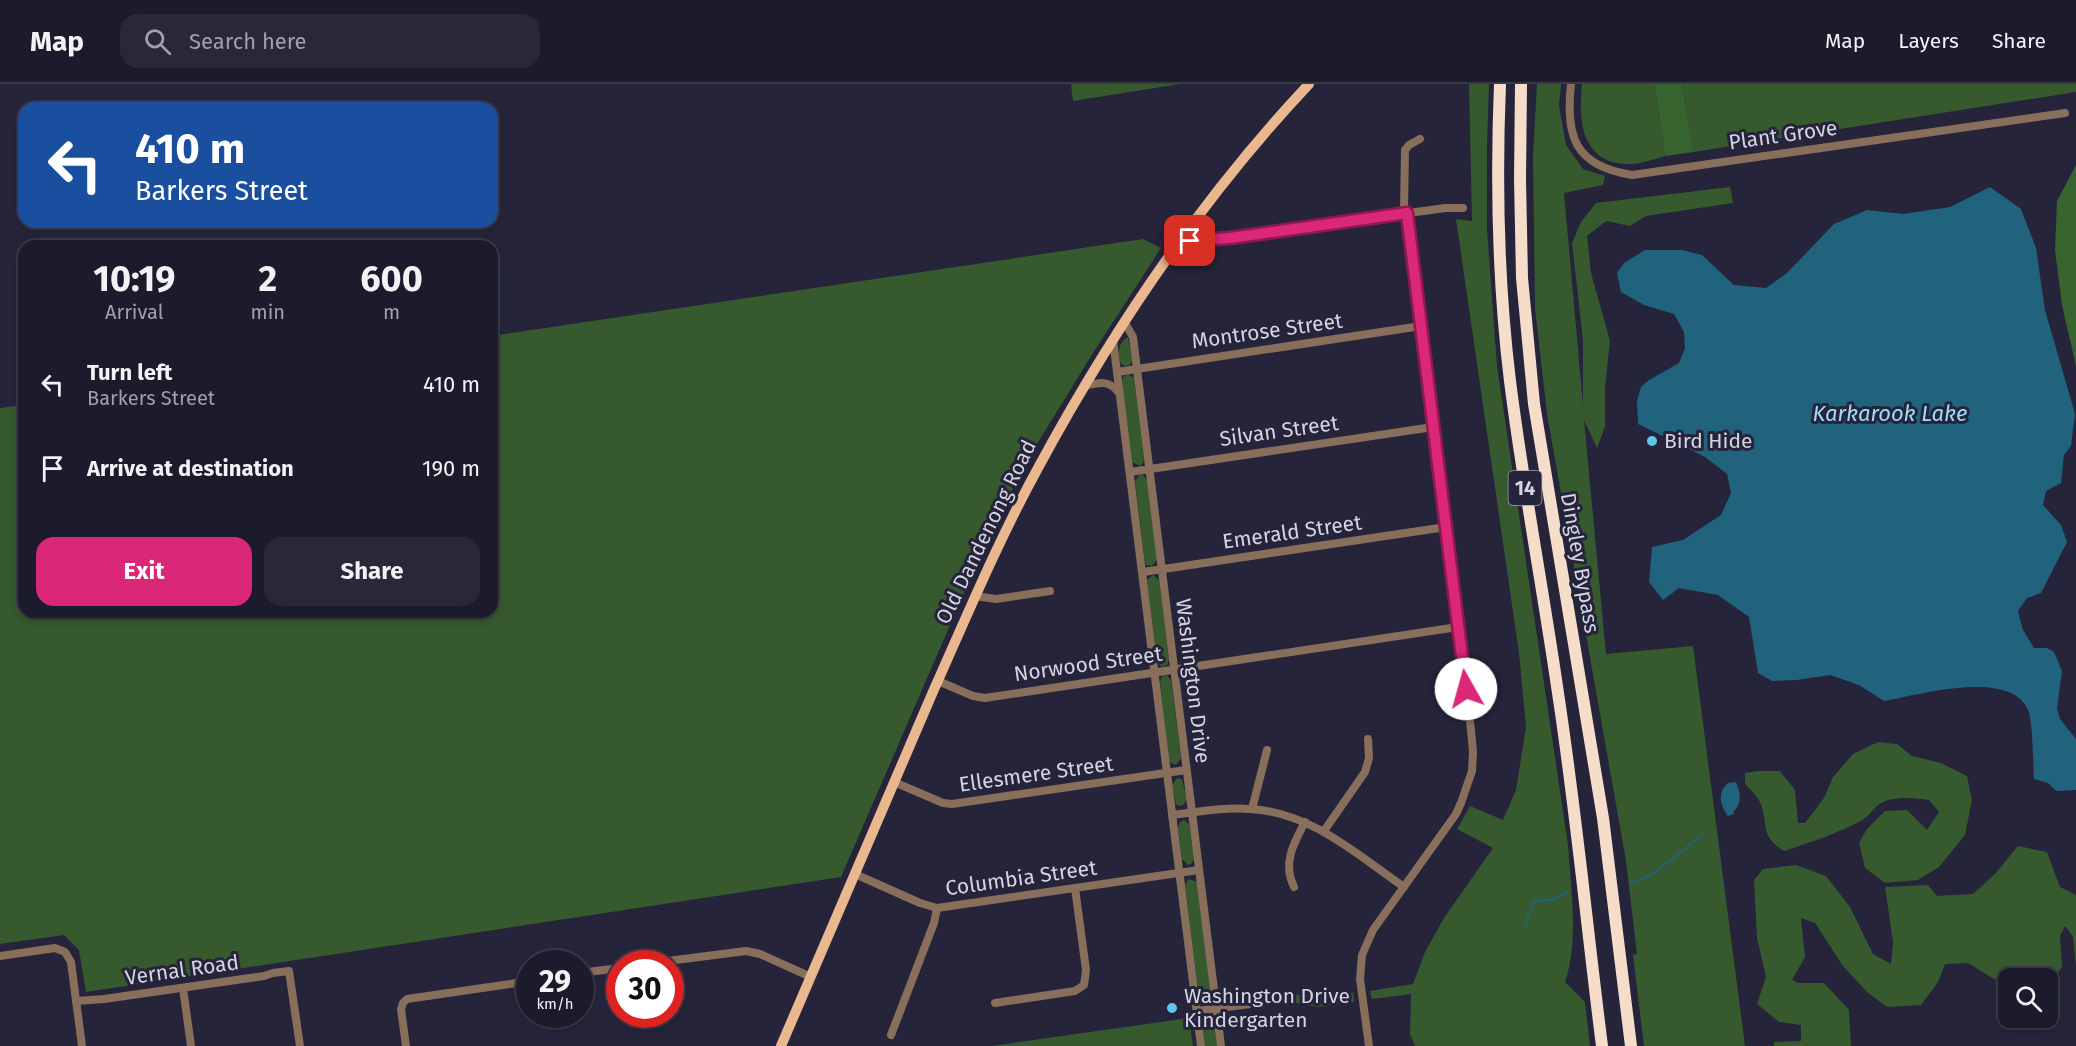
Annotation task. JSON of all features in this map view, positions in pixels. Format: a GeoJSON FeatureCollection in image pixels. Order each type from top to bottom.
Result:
{"type":"FeatureCollection","features":[{"type":"Feature","properties":{"kind":"highway","name":"Dingley Bypass"},"geometry":{"type":"LineString","coordinates":[[1500,84],[1498,142],[1500,226],[1509,378],[1569,769],[1602,1046]]}},
{"type":"Feature","properties":{"kind":"highway","name":"Dingley Bypass"},"geometry":{"type":"LineString","coordinates":[[1521,84],[1522,278],[1534,404],[1603,818],[1631,1046]]}},
{"type":"Feature","properties":{"kind":"highway"},"geometry":{"type":"LineString","coordinates":[[1629,1031],[1637,1046]]}},
{"type":"Feature","properties":{"kind":"main road","name":"Old Dandenong Road"},"geometry":{"type":"LineString","coordinates":[[781,1046],[951,648],[1037,469],[1084,386],[1180,241],[1255,146],[1309,84]]}},
{"type":"Feature","properties":{"kind":"street","name":"Plant Grove"},"geometry":{"type":"LineString","coordinates":[[1572,84],[1570,126],[1577,144],[1596,164],[1614,172],[1632,175],[2065,113]]}},
{"type":"Feature","properties":{"kind":"street"},"geometry":{"type":"LineString","coordinates":[[1369,1046],[1360,979],[1362,955],[1373,930],[1456,814],[1466,793],[1472,771],[1473,741],[1405,213],[1405,150],[1419,139]]}},
{"type":"Feature","properties":{"kind":"street"},"geometry":{"type":"LineString","coordinates":[[1180,241],[1230,238],[1451,207],[1463,208]]}},
{"type":"Feature","properties":{"kind":"street","name":"Washington Drive"},"geometry":{"type":"LineString","coordinates":[[1125,322],[1133,337],[1221,1046]]}},
{"type":"Feature","properties":{"kind":"street","name":"Montrose Street"},"geometry":{"type":"LineString","coordinates":[[1117,372],[1421,326]]}},
{"type":"Feature","properties":{"kind":"street","name":"Washington Drive"},"geometry":{"type":"LineString","coordinates":[[1113,340],[1201,1046]]}},
{"type":"Feature","properties":{"kind":"street"},"geometry":{"type":"LineString","coordinates":[[1084,386],[1098,382],[1108,384],[1115,388],[1121,397]]}},
{"type":"Feature","properties":{"kind":"street","name":"Silvan Street"},"geometry":{"type":"LineString","coordinates":[[1130,472],[1433,427]]}},
{"type":"Feature","properties":{"kind":"street","name":"Emerald Street"},"geometry":{"type":"LineString","coordinates":[[1143,572],[1446,527]]}},
{"type":"Feature","properties":{"kind":"street"},"geometry":{"type":"LineString","coordinates":[[975,596],[991,599],[1050,591]]}},
{"type":"Feature","properties":{"kind":"street","name":"Norwood Street"},"geometry":{"type":"LineString","coordinates":[[938,681],[973,696],[985,698],[1458,627]]}},
{"type":"Feature","properties":{"kind":"street"},"geometry":{"type":"LineString","coordinates":[[1324,831],[1368,766],[1370,752],[1368,739]]}},
{"type":"Feature","properties":{"kind":"street"},"geometry":{"type":"LineString","coordinates":[[1251,808],[1267,750]]}},
{"type":"Feature","properties":{"kind":"street","name":"Ellesmere Street"},"geometry":{"type":"LineString","coordinates":[[894,782],[943,803],[952,804],[1186,770]]}},
{"type":"Feature","properties":{"kind":"street"},"geometry":{"type":"LineString","coordinates":[[1172,815],[1226,808],[1251,808],[1305,822],[1324,831],[1404,887]]}},
{"type":"Feature","properties":{"kind":"street"},"geometry":{"type":"LineString","coordinates":[[1294,887],[1289,876],[1289,858],[1294,842],[1305,822]]}},
{"type":"Feature","properties":{"kind":"street","name":"Columbia Street"},"geometry":{"type":"LineString","coordinates":[[855,874],[920,903],[937,908],[1199,870]]}},
{"type":"Feature","properties":{"kind":"street"},"geometry":{"type":"LineString","coordinates":[[995,1003],[1075,991],[1084,985],[1086,970],[1075,888]]}},
{"type":"Feature","properties":{"kind":"street"},"geometry":{"type":"LineString","coordinates":[[891,1035],[934,923],[937,908]]}},
{"type":"Feature","properties":{"kind":"street"},"geometry":{"type":"LineString","coordinates":[[0,956],[55,948],[65,952],[71,962],[82,1046]]}},
{"type":"Feature","properties":{"kind":"street"},"geometry":{"type":"LineString","coordinates":[[684,959],[746,951],[760,954],[811,977]]}},
{"type":"Feature","properties":{"kind":"street","name":"Vernal Road"},"geometry":{"type":"LineString","coordinates":[[76,1003],[290,973],[300,1046]]}},
{"type":"Feature","properties":{"kind":"street"},"geometry":{"type":"LineString","coordinates":[[406,1046],[401,1008],[407,999],[516,983]]}},
{"type":"Feature","properties":{"kind":"street"},"geometry":{"type":"LineString","coordinates":[[183,988],[191,1046]]}},
{"type":"Feature","properties":{"kind":"street"},"geometry":{"type":"LineString","coordinates":[[1197,1011],[1250,1004],[1274,994]]}},
{"type":"Feature","properties":{"kind":"green space"},"geometry":{"type":"Polygon","coordinates":[[[1071,84],[1180,84],[1073,101],[1071,84]]]}},
{"type":"Feature","properties":{"kind":"green space"},"geometry":{"type":"Polygon","coordinates":[[[1469,84],[1489,84],[1487,230],[1497,366],[1568,845],[1573,932],[1565,982],[1585,1002],[1590,1046],[1415,1046],[1410,1034],[1411,994],[1372,999],[1370,991],[1413,984],[1425,952],[1444,918],[1493,848],[1457,829],[1470,806],[1503,820],[1516,790],[1526,727],[1519,653],[1456,219],[1472,221],[1469,84]]]}},
{"type":"Feature","properties":{"kind":"green space"},"geometry":{"type":"Polygon","coordinates":[[[1537,84],[1561,84],[1559,105],[1566,145],[1583,169],[1605,176],[1603,185],[1564,193],[1583,405],[1583,340],[1572,243],[1581,222],[1596,203],[1730,187],[1733,203],[1646,216],[1630,226],[1606,221],[1587,236],[1591,273],[1610,341],[1605,388],[1605,427],[1597,448],[1584,420],[1606,654],[1693,646],[1745,1046],[1644,1046],[1633,955],[1637,954],[1626,861],[1547,414],[1535,308],[1533,157],[1537,84]]]}},
{"type":"Feature","properties":{"kind":"green space"},"geometry":{"type":"Polygon","coordinates":[[[1582,84],[1654,84],[1665,156],[1633,164],[1616,163],[1603,158],[1593,150],[1583,127],[1582,84]]]}},
{"type":"Feature","properties":{"kind":"green space"},"geometry":{"type":"Polygon","coordinates":[[[1654,84],[1682,84],[1694,152],[1665,156],[1654,84]]]}},
{"type":"Feature","properties":{"kind":"green space"},"geometry":{"type":"Polygon","coordinates":[[[1682,84],[2076,84],[2076,92],[1694,152],[1682,84]]]}},
{"type":"Feature","properties":{"kind":"green space"},"geometry":{"type":"Polygon","coordinates":[[[2076,165],[2076,366],[2062,305],[2055,250],[2057,201],[2076,165]]]}},
{"type":"Feature","properties":{"kind":"green space"},"geometry":{"type":"Polygon","coordinates":[[[1143,239],[1161,248],[1024,465],[973,572],[841,877],[86,992],[79,950],[64,935],[0,944],[0,408],[18,406],[18,618],[498,618],[498,335],[1143,239]]]}},
{"type":"Feature","properties":{"kind":"green space"},"geometry":{"type":"Polygon","coordinates":[[[1128,337],[1132,360],[1130,365],[1125,366],[1121,364],[1119,352],[1120,345],[1128,337]]]}},
{"type":"Feature","properties":{"kind":"green space"},"geometry":{"type":"Polygon","coordinates":[[[1128,374],[1134,378],[1144,459],[1140,466],[1132,462],[1122,382],[1123,377],[1128,374]]]}},
{"type":"Feature","properties":{"kind":"green space"},"geometry":{"type":"Polygon","coordinates":[[[1139,475],[1143,475],[1147,480],[1157,560],[1152,566],[1146,565],[1145,562],[1135,481],[1139,475]]]}},
{"type":"Feature","properties":{"kind":"green space"},"geometry":{"type":"Polygon","coordinates":[[[1153,575],[1159,580],[1169,660],[1167,665],[1162,667],[1157,662],[1147,580],[1153,575]]]}},
{"type":"Feature","properties":{"kind":"green space"},"geometry":{"type":"Polygon","coordinates":[[[1167,675],[1171,680],[1181,758],[1176,765],[1169,760],[1160,681],[1162,676],[1167,675]]]}},
{"type":"Feature","properties":{"kind":"green space"},"geometry":{"type":"Polygon","coordinates":[[[1878,742],[1897,744],[1912,756],[1941,763],[1967,776],[1972,800],[1965,835],[1939,867],[1918,880],[1885,883],[1865,868],[1859,843],[1867,829],[1885,811],[1907,810],[1927,830],[1939,812],[1929,800],[1906,798],[1888,800],[1880,803],[1862,820],[1833,834],[1784,851],[1771,840],[1760,802],[1745,784],[1745,773],[1780,771],[1795,790],[1798,823],[1805,823],[1824,798],[1833,777],[1853,754],[1878,742]]]}},
{"type":"Feature","properties":{"kind":"green space"},"geometry":{"type":"Polygon","coordinates":[[[1177,778],[1182,779],[1187,800],[1182,806],[1176,805],[1172,785],[1177,778]]]}},
{"type":"Feature","properties":{"kind":"green space"},"geometry":{"type":"Polygon","coordinates":[[[1184,820],[1189,824],[1194,859],[1188,865],[1182,859],[1178,827],[1184,820]]]}},
{"type":"Feature","properties":{"kind":"green space"},"geometry":{"type":"Polygon","coordinates":[[[2018,846],[2047,852],[2060,887],[2076,895],[2076,966],[2073,936],[2065,926],[2060,936],[2062,967],[2058,973],[2058,968],[1998,968],[1998,981],[1968,963],[1945,964],[1938,982],[1921,1005],[1887,1007],[1867,992],[1843,966],[1815,923],[1801,918],[1805,957],[1792,980],[1798,983],[1824,983],[1849,1010],[1851,1046],[1774,1046],[1774,1042],[1801,1041],[1801,1025],[1779,1022],[1757,1004],[1766,977],[1757,938],[1754,880],[1763,869],[1796,865],[1826,876],[1850,907],[1873,954],[1891,964],[1893,942],[1885,887],[1928,885],[1937,896],[1973,894],[1995,874],[2018,846]]]}},
{"type":"Feature","properties":{"kind":"green space"},"geometry":{"type":"Polygon","coordinates":[[[1189,879],[1197,882],[1211,996],[1205,1002],[1199,997],[1185,884],[1189,879]]]}},
{"type":"Feature","properties":{"kind":"green space"},"geometry":{"type":"Polygon","coordinates":[[[1287,993],[1317,998],[1353,993],[1354,1002],[1318,1007],[1286,1001],[1287,993]]]}},
{"type":"Feature","properties":{"kind":"green space"},"geometry":{"type":"Polygon","coordinates":[[[1208,1016],[1214,1019],[1217,1046],[1205,1046],[1202,1021],[1208,1016]]]}},
{"type":"Feature","properties":{"kind":"green space"},"geometry":{"type":"Polygon","coordinates":[[[1189,1018],[1193,1046],[992,1046],[1189,1018]]]}},
{"type":"Feature","properties":{"kind":"water","name":"Karkarook Lake"},"geometry":{"type":"Polygon","coordinates":[[[1990,187],[2021,209],[2036,248],[2045,310],[2075,414],[2071,446],[2064,455],[2061,483],[2046,491],[2043,505],[2061,525],[2067,542],[2041,593],[2027,598],[2018,611],[2023,630],[2034,648],[2047,648],[2054,652],[2062,671],[2057,709],[2060,719],[2076,739],[2076,790],[2056,791],[2048,783],[2034,779],[2030,716],[2018,697],[2003,690],[1984,687],[1940,690],[1884,701],[1859,685],[1830,675],[1772,681],[1758,673],[1749,617],[1718,595],[1679,588],[1663,600],[1649,582],[1652,547],[1683,540],[1721,515],[1731,493],[1727,474],[1705,457],[1638,424],[1637,401],[1641,387],[1679,363],[1685,348],[1684,332],[1674,314],[1644,305],[1621,292],[1617,273],[1624,263],[1645,250],[1682,250],[1702,255],[1734,285],[1766,288],[1787,273],[1834,224],[1867,210],[1903,214],[1950,207],[1990,187]]]}},
{"type":"Feature","properties":{"kind":"water"},"geometry":{"type":"Polygon","coordinates":[[[1736,782],[1740,801],[1734,814],[1728,816],[1723,808],[1721,795],[1728,783],[1736,782]]]}},
{"type":"Feature","properties":{"kind":"waterway"},"geometry":{"type":"LineString","coordinates":[[1630,883],[1652,875],[1702,835]]}},
{"type":"Feature","properties":{"kind":"waterway"},"geometry":{"type":"LineString","coordinates":[[1525,924],[1534,901],[1551,900],[1569,892]]}},
{"type":"Feature","properties":{"kind":"place","name":"Bird Hide"},"geometry":{"type":"Point","coordinates":[1652,441]}},
{"type":"Feature","properties":{"kind":"place","name":"Washington Drive Kindergarten"},"geometry":{"type":"Point","coordinates":[1172,1008]}},
{"type":"Feature","properties":{"kind":"route"},"geometry":{"type":"LineString","coordinates":[[1190,241],[1230,238],[1407,213],[1466,689]]}}]}
